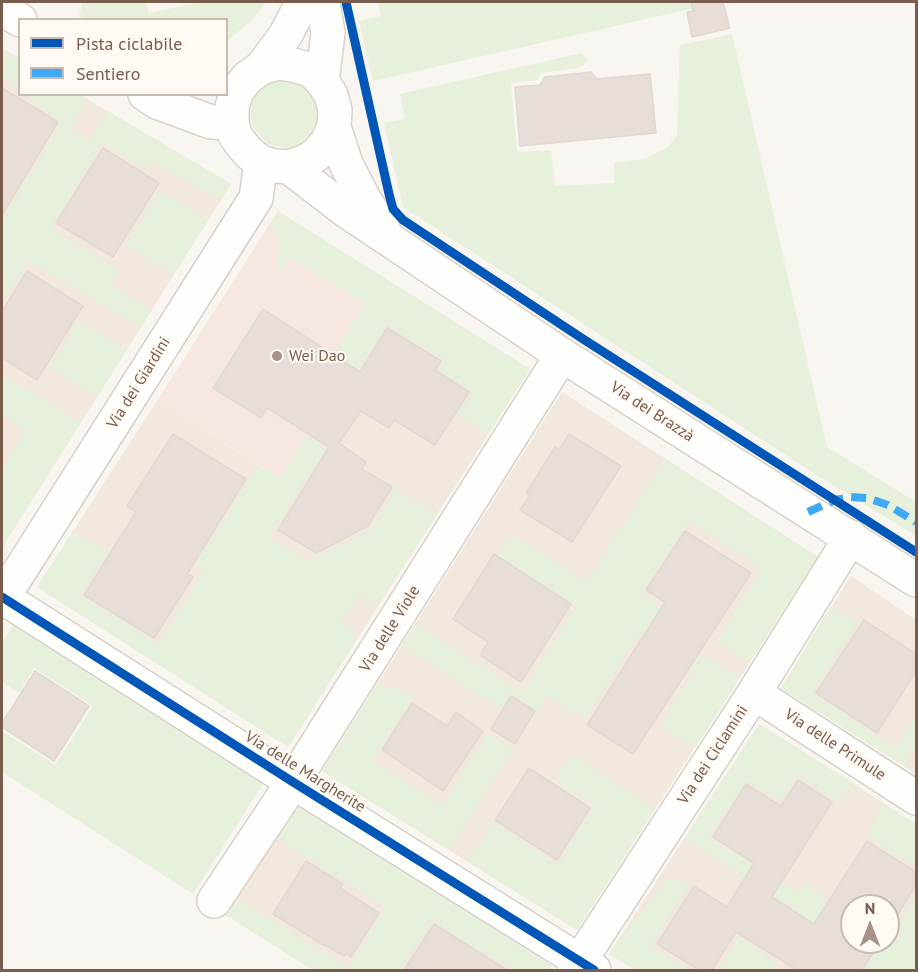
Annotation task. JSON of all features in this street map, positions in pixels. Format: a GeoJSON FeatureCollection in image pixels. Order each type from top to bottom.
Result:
{"type":"FeatureCollection","features":[{"type":"Feature","properties":{"kind":"street"},"geometry":{"type":"LineString","coordinates":[[148,96],[157,102],[211,122],[232,123],[232,106],[245,76],[285,36],[302,2]]}},
{"type":"Feature","properties":{"kind":"street"},"geometry":{"type":"LineString","coordinates":[[322,81],[328,33],[323,2]]}},
{"type":"Feature","properties":{"kind":"street"},"geometry":{"type":"LineString","coordinates":[[2,9],[18,19]]}},
{"type":"Feature","properties":{"kind":"street"},"geometry":{"type":"LineString","coordinates":[[245,76],[278,63],[293,64],[311,70],[322,81]]}},
{"type":"Feature","properties":{"kind":"street","name":"Via dei Brazzà"},"geometry":{"type":"LineString","coordinates":[[322,81],[331,95],[335,111],[334,127],[346,164],[364,199],[390,240]]}},
{"type":"Feature","properties":{"kind":"street","name":"Via dei Brazzà"},"geometry":{"type":"LineString","coordinates":[[232,123],[235,135],[250,154],[275,164],[562,355],[916,580]]}},
{"type":"Feature","properties":{"kind":"street"},"geometry":{"type":"LineString","coordinates":[[275,164],[304,162],[316,155],[327,142],[334,127]]}},
{"type":"Feature","properties":{"kind":"street","name":"Via dei Giardini"},"geometry":{"type":"LineString","coordinates":[[2,598],[256,198],[275,164]]}},
{"type":"Feature","properties":{"kind":"street","name":"Via delle Viole"},"geometry":{"type":"LineString","coordinates":[[214,901],[293,782],[562,355]]}},
{"type":"Feature","properties":{"kind":"street","name":"Via dei Ciclamini"},"geometry":{"type":"LineString","coordinates":[[583,967],[851,537]]}},
{"type":"Feature","properties":{"kind":"street","name":"Via delle Margherite"},"geometry":{"type":"LineString","coordinates":[[2,598],[583,967]]}},
{"type":"Feature","properties":{"kind":"street","name":"Via delle Primule"},"geometry":{"type":"LineString","coordinates":[[753,693],[916,798]]}},
{"type":"Feature","properties":{"kind":"shaded area"},"geometry":{"type":"Polygon","coordinates":[[[2,48],[18,57],[18,96],[82,96],[231,184],[2,548],[2,48]]]}},
{"type":"Feature","properties":{"kind":"shaded area"},"geometry":{"type":"Polygon","coordinates":[[[278,211],[401,289],[280,478],[157,401],[278,211]]]}},
{"type":"Feature","properties":{"kind":"shaded area"},"geometry":{"type":"Polygon","coordinates":[[[401,289],[530,369],[288,747],[37,587],[157,401],[279,478],[401,289]]]}},
{"type":"Feature","properties":{"kind":"shaded area"},"geometry":{"type":"Polygon","coordinates":[[[562,392],[818,557],[577,930],[322,771],[562,392]]]}},
{"type":"Feature","properties":{"kind":"shaded area"},"geometry":{"type":"Polygon","coordinates":[[[851,576],[916,620],[916,774],[781,688],[851,576]]]}},
{"type":"Feature","properties":{"kind":"shaded area"},"geometry":{"type":"Polygon","coordinates":[[[759,724],[916,824],[916,970],[635,970],[609,954],[759,724]]]}},
{"type":"Feature","properties":{"kind":"shaded area"},"geometry":{"type":"Polygon","coordinates":[[[299,804],[552,966],[549,970],[313,970],[226,915],[299,804]]]}},
{"type":"Feature","properties":{"kind":"green space"},"geometry":{"type":"Polygon","coordinates":[[[83,2],[146,2],[149,13],[201,2],[266,2],[252,20],[228,40],[228,18],[83,18],[79,16],[83,2]]]}},
{"type":"Feature","properties":{"kind":"green space"},"geometry":{"type":"Polygon","coordinates":[[[378,2],[721,2],[373,81],[359,21],[381,16],[378,2]]]}},
{"type":"Feature","properties":{"kind":"green space"},"geometry":{"type":"Polygon","coordinates":[[[732,34],[827,447],[916,502],[916,536],[812,472],[403,207],[384,123],[405,119],[400,94],[582,53],[588,62],[578,68],[541,73],[537,80],[511,83],[517,152],[551,150],[555,186],[614,183],[614,163],[643,159],[668,147],[677,135],[680,45],[732,34]]]}},
{"type":"Feature","properties":{"kind":"green space"},"geometry":{"type":"Polygon","coordinates":[[[2,48],[18,57],[18,85],[2,76],[2,48]]]}},
{"type":"Feature","properties":{"kind":"green space"},"geometry":{"type":"Polygon","coordinates":[[[274,79],[302,81],[320,102],[319,126],[310,138],[296,146],[288,148],[265,142],[253,127],[250,117],[253,98],[258,90],[274,79]]]}},
{"type":"Feature","properties":{"kind":"green space"},"geometry":{"type":"Polygon","coordinates":[[[30,96],[82,96],[87,99],[70,129],[78,135],[90,140],[108,111],[231,184],[221,201],[152,161],[147,169],[102,143],[51,228],[119,271],[111,285],[152,310],[141,327],[28,261],[2,303],[2,221],[62,121],[28,100],[30,96]]]}},
{"type":"Feature","properties":{"kind":"green space"},"geometry":{"type":"Polygon","coordinates":[[[159,190],[208,220],[174,274],[126,245],[159,190]]]}},
{"type":"Feature","properties":{"kind":"green space"},"geometry":{"type":"Polygon","coordinates":[[[278,211],[530,369],[488,434],[458,415],[473,391],[438,370],[445,359],[387,325],[366,360],[369,363],[351,392],[325,370],[364,304],[289,257],[277,276],[279,238],[270,224],[278,211]]]}},
{"type":"Feature","properties":{"kind":"green space"},"geometry":{"type":"Polygon","coordinates":[[[78,321],[127,350],[97,397],[50,368],[78,321]]]}},
{"type":"Feature","properties":{"kind":"green space"},"geometry":{"type":"Polygon","coordinates":[[[2,374],[81,422],[2,548],[2,470],[25,430],[2,416],[2,374]]]}},
{"type":"Feature","properties":{"kind":"green space"},"geometry":{"type":"Polygon","coordinates":[[[307,436],[326,448],[269,538],[308,561],[371,530],[395,489],[437,514],[380,602],[371,601],[359,595],[341,622],[352,629],[357,638],[288,747],[37,587],[73,532],[107,550],[80,595],[159,644],[203,571],[195,565],[258,465],[280,478],[307,436]]]}},
{"type":"Feature","properties":{"kind":"green space"},"geometry":{"type":"Polygon","coordinates":[[[665,459],[818,557],[750,662],[717,641],[762,567],[689,521],[641,593],[671,613],[661,628],[740,678],[695,748],[660,726],[693,672],[637,636],[585,719],[547,696],[528,726],[402,645],[415,624],[521,692],[576,607],[497,556],[511,534],[587,582],[665,459]]]}},
{"type":"Feature","properties":{"kind":"green space"},"geometry":{"type":"Polygon","coordinates":[[[831,606],[857,623],[813,693],[895,747],[916,715],[916,746],[904,766],[781,688],[831,606]]]}},
{"type":"Feature","properties":{"kind":"green space"},"geometry":{"type":"Polygon","coordinates":[[[14,623],[264,782],[193,894],[2,772],[2,731],[55,765],[93,706],[34,668],[19,693],[2,682],[2,643],[14,623]]]}},
{"type":"Feature","properties":{"kind":"green space"},"geometry":{"type":"Polygon","coordinates":[[[378,683],[414,696],[372,761],[442,805],[487,734],[513,749],[449,850],[322,771],[378,683]]]}},
{"type":"Feature","properties":{"kind":"green space"},"geometry":{"type":"Polygon","coordinates":[[[759,724],[853,783],[839,803],[798,776],[780,801],[747,780],[709,837],[800,893],[806,885],[826,896],[822,904],[840,915],[840,950],[800,926],[805,916],[685,838],[759,724]]]}},
{"type":"Feature","properties":{"kind":"green space"},"geometry":{"type":"Polygon","coordinates":[[[572,754],[655,809],[577,930],[468,862],[492,823],[559,865],[595,806],[555,780],[572,754]]]}},
{"type":"Feature","properties":{"kind":"green space"},"geometry":{"type":"Polygon","coordinates":[[[883,803],[916,824],[916,867],[867,836],[883,803]]]}},
{"type":"Feature","properties":{"kind":"green space"},"geometry":{"type":"Polygon","coordinates":[[[299,804],[552,966],[549,970],[513,970],[432,920],[400,970],[313,970],[226,915],[237,898],[348,968],[386,907],[277,838],[299,804]]]}},
{"type":"Feature","properties":{"kind":"green space"},"geometry":{"type":"Polygon","coordinates":[[[668,878],[690,883],[650,946],[690,970],[635,970],[609,954],[668,878]]]}},
{"type":"Feature","properties":{"kind":"green space"},"geometry":{"type":"Polygon","coordinates":[[[916,896],[916,970],[872,970],[846,954],[900,954],[900,922],[916,896]]]}},
{"type":"Feature","properties":{"kind":"green space"},"geometry":{"type":"Polygon","coordinates":[[[738,938],[777,962],[771,970],[718,970],[738,938]]]}},
{"type":"Feature","properties":{"kind":"building"},"geometry":{"type":"Polygon","coordinates":[[[691,2],[723,2],[730,28],[692,37],[687,12],[693,11],[691,2]]]}},
{"type":"Feature","properties":{"kind":"building"},"geometry":{"type":"Polygon","coordinates":[[[591,72],[597,79],[650,74],[656,133],[520,146],[515,87],[540,85],[545,77],[591,72]]]}},
{"type":"Feature","properties":{"kind":"building"},"geometry":{"type":"Polygon","coordinates":[[[2,88],[58,122],[2,215],[2,88]]]}},
{"type":"Feature","properties":{"kind":"building"},"geometry":{"type":"Polygon","coordinates":[[[103,148],[159,183],[113,257],[56,223],[103,148]]]}},
{"type":"Feature","properties":{"kind":"building"},"geometry":{"type":"Polygon","coordinates":[[[27,271],[83,306],[37,380],[2,358],[2,312],[27,271]]]}},
{"type":"Feature","properties":{"kind":"building"},"geometry":{"type":"Polygon","coordinates":[[[263,309],[360,372],[387,328],[441,361],[435,370],[469,392],[435,445],[394,420],[389,428],[361,411],[339,443],[366,462],[362,469],[392,487],[368,526],[316,553],[278,530],[329,447],[267,408],[261,418],[213,388],[263,309]]]}},
{"type":"Feature","properties":{"kind":"building"},"geometry":{"type":"Polygon","coordinates":[[[173,434],[246,479],[187,574],[193,577],[154,638],[84,595],[136,512],[127,506],[173,434]]]}},
{"type":"Feature","properties":{"kind":"building"},"geometry":{"type":"Polygon","coordinates":[[[569,434],[621,466],[572,542],[520,510],[530,495],[526,493],[555,447],[559,450],[569,434]]]}},
{"type":"Feature","properties":{"kind":"building"},"geometry":{"type":"Polygon","coordinates":[[[685,531],[751,573],[633,754],[587,725],[665,602],[646,590],[685,531]]]}},
{"type":"Feature","properties":{"kind":"building"},"geometry":{"type":"Polygon","coordinates":[[[494,554],[571,604],[521,682],[480,655],[488,642],[453,619],[494,554]]]}},
{"type":"Feature","properties":{"kind":"building"},"geometry":{"type":"Polygon","coordinates":[[[864,620],[916,654],[916,671],[877,733],[816,693],[864,620]]]}},
{"type":"Feature","properties":{"kind":"building"},"geometry":{"type":"Polygon","coordinates":[[[35,671],[89,706],[54,761],[2,727],[2,723],[35,671]]]}},
{"type":"Feature","properties":{"kind":"building"},"geometry":{"type":"Polygon","coordinates":[[[511,696],[535,711],[515,744],[491,729],[511,696]]]}},
{"type":"Feature","properties":{"kind":"building"},"geometry":{"type":"Polygon","coordinates":[[[412,703],[447,726],[456,712],[483,731],[443,791],[382,750],[412,703]]]}},
{"type":"Feature","properties":{"kind":"building"},"geometry":{"type":"Polygon","coordinates":[[[529,768],[590,808],[557,860],[495,820],[529,768]]]}},
{"type":"Feature","properties":{"kind":"building"},"geometry":{"type":"Polygon","coordinates":[[[798,780],[832,802],[772,897],[814,924],[867,841],[916,872],[916,885],[900,911],[900,894],[840,894],[840,954],[872,954],[862,970],[797,970],[736,932],[712,970],[699,970],[657,944],[694,886],[727,907],[754,863],[713,837],[746,784],[781,806],[798,780]]]}},
{"type":"Feature","properties":{"kind":"building"},"geometry":{"type":"Polygon","coordinates":[[[306,861],[343,884],[340,888],[379,913],[351,957],[346,953],[344,956],[325,946],[273,914],[306,861]]]}},
{"type":"Feature","properties":{"kind":"building"},"geometry":{"type":"Polygon","coordinates":[[[434,924],[507,970],[404,970],[434,924]]]}},
{"type":"Feature","properties":{"kind":"marked path"},"geometry":{"type":"LineString","coordinates":[[808,512],[835,500],[851,497],[867,498],[888,505],[916,522]]}},
{"type":"Feature","properties":{"kind":"cycle path"},"geometry":{"type":"LineString","coordinates":[[346,2],[389,194],[393,209],[403,220],[583,339],[916,552]]}},
{"type":"Feature","properties":{"kind":"cycle path"},"geometry":{"type":"LineString","coordinates":[[2,597],[594,970]]}},
{"type":"Feature","properties":{"kind":"place","name":"Wei Dao"},"geometry":{"type":"Point","coordinates":[277,356]}}]}
